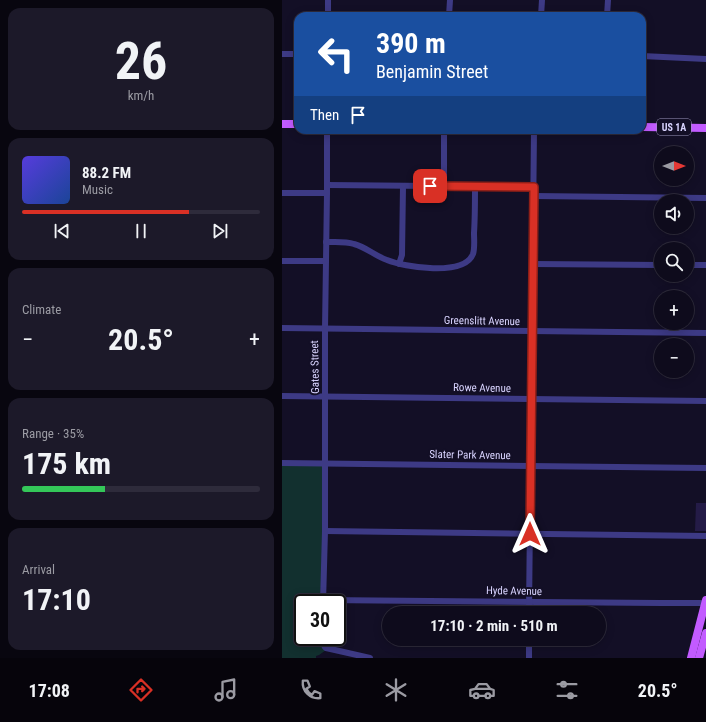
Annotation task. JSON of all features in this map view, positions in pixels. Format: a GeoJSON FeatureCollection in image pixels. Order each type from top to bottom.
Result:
{"type":"FeatureCollection","features":[{"type":"Feature","properties":{"kind":"main road"},"geometry":{"type":"LineString","coordinates":[[282,124],[294,124]]}},
{"type":"Feature","properties":{"kind":"main road","name":"US 1A"},"geometry":{"type":"LineString","coordinates":[[646,127],[706,128]]}},
{"type":"Feature","properties":{"kind":"main road"},"geometry":{"type":"LineString","coordinates":[[700,658],[705,602]]}},
{"type":"Feature","properties":{"kind":"main road"},"geometry":{"type":"LineString","coordinates":[[691,658],[700,649],[706,633]]}},
{"type":"Feature","properties":{"kind":"street"},"geometry":{"type":"LineString","coordinates":[[328,0],[328,12]]}},
{"type":"Feature","properties":{"kind":"street"},"geometry":{"type":"LineString","coordinates":[[449,12],[450,0]]}},
{"type":"Feature","properties":{"kind":"street"},"geometry":{"type":"LineString","coordinates":[[541,12],[542,0]]}},
{"type":"Feature","properties":{"kind":"street"},"geometry":{"type":"LineString","coordinates":[[607,12],[608,0]]}},
{"type":"Feature","properties":{"kind":"street"},"geometry":{"type":"LineString","coordinates":[[282,54],[294,54]]}},
{"type":"Feature","properties":{"kind":"street"},"geometry":{"type":"LineString","coordinates":[[646,56],[706,58]]}},
{"type":"Feature","properties":{"kind":"street","name":"Gates Street"},"geometry":{"type":"LineString","coordinates":[[323,594],[325,531],[324,463],[327,134]]}},
{"type":"Feature","properties":{"kind":"street"},"geometry":{"type":"LineString","coordinates":[[444,134],[444,186]]}},
{"type":"Feature","properties":{"kind":"street"},"geometry":{"type":"LineString","coordinates":[[530,606],[534,134]]}},
{"type":"Feature","properties":{"kind":"street"},"geometry":{"type":"LineString","coordinates":[[327,185],[534,187]]}},
{"type":"Feature","properties":{"kind":"street"},"geometry":{"type":"LineString","coordinates":[[399,264],[402,255],[403,186]]}},
{"type":"Feature","properties":{"kind":"street"},"geometry":{"type":"LineString","coordinates":[[326,242],[346,242],[360,246],[387,260],[421,268],[451,268],[461,266],[469,260],[473,254],[475,187]]}},
{"type":"Feature","properties":{"kind":"street"},"geometry":{"type":"LineString","coordinates":[[282,193],[327,193]]}},
{"type":"Feature","properties":{"kind":"street"},"geometry":{"type":"LineString","coordinates":[[534,196],[706,198]]}},
{"type":"Feature","properties":{"kind":"street"},"geometry":{"type":"LineString","coordinates":[[282,261],[326,261]]}},
{"type":"Feature","properties":{"kind":"street"},"geometry":{"type":"LineString","coordinates":[[533,264],[654,265]]}},
{"type":"Feature","properties":{"kind":"street"},"geometry":{"type":"LineString","coordinates":[[694,265],[706,265]]}},
{"type":"Feature","properties":{"kind":"street","name":"Greenslitt Avenue"},"geometry":{"type":"LineString","coordinates":[[282,328],[706,333]]}},
{"type":"Feature","properties":{"kind":"street","name":"Rowe Avenue"},"geometry":{"type":"LineString","coordinates":[[282,396],[706,401]]}},
{"type":"Feature","properties":{"kind":"street","name":"Slater Park Avenue"},"geometry":{"type":"LineString","coordinates":[[282,463],[706,468]]}},
{"type":"Feature","properties":{"kind":"street"},"geometry":{"type":"LineString","coordinates":[[325,531],[706,536]]}},
{"type":"Feature","properties":{"kind":"street","name":"Hyde Avenue"},"geometry":{"type":"LineString","coordinates":[[346,601],[705,602]]}},
{"type":"Feature","properties":{"kind":"street"},"geometry":{"type":"LineString","coordinates":[[324,646],[326,648],[370,658]]}},
{"type":"Feature","properties":{"kind":"street"},"geometry":{"type":"LineString","coordinates":[[529,646],[529,658]]}},
{"type":"Feature","properties":{"kind":"green space"},"geometry":{"type":"Polygon","coordinates":[[[282,464],[323,465],[323,594],[294,594],[294,646],[325,646],[326,650],[316,656],[316,658],[282,658],[282,464]]]}},
{"type":"Feature","properties":{"kind":"building"},"geometry":{"type":"Polygon","coordinates":[[[696,503],[706,503],[706,531],[695,531],[696,503]]]}},
{"type":"Feature","properties":{"kind":"route"},"geometry":{"type":"LineString","coordinates":[[430,186],[534,187],[530,534]]}}]}
